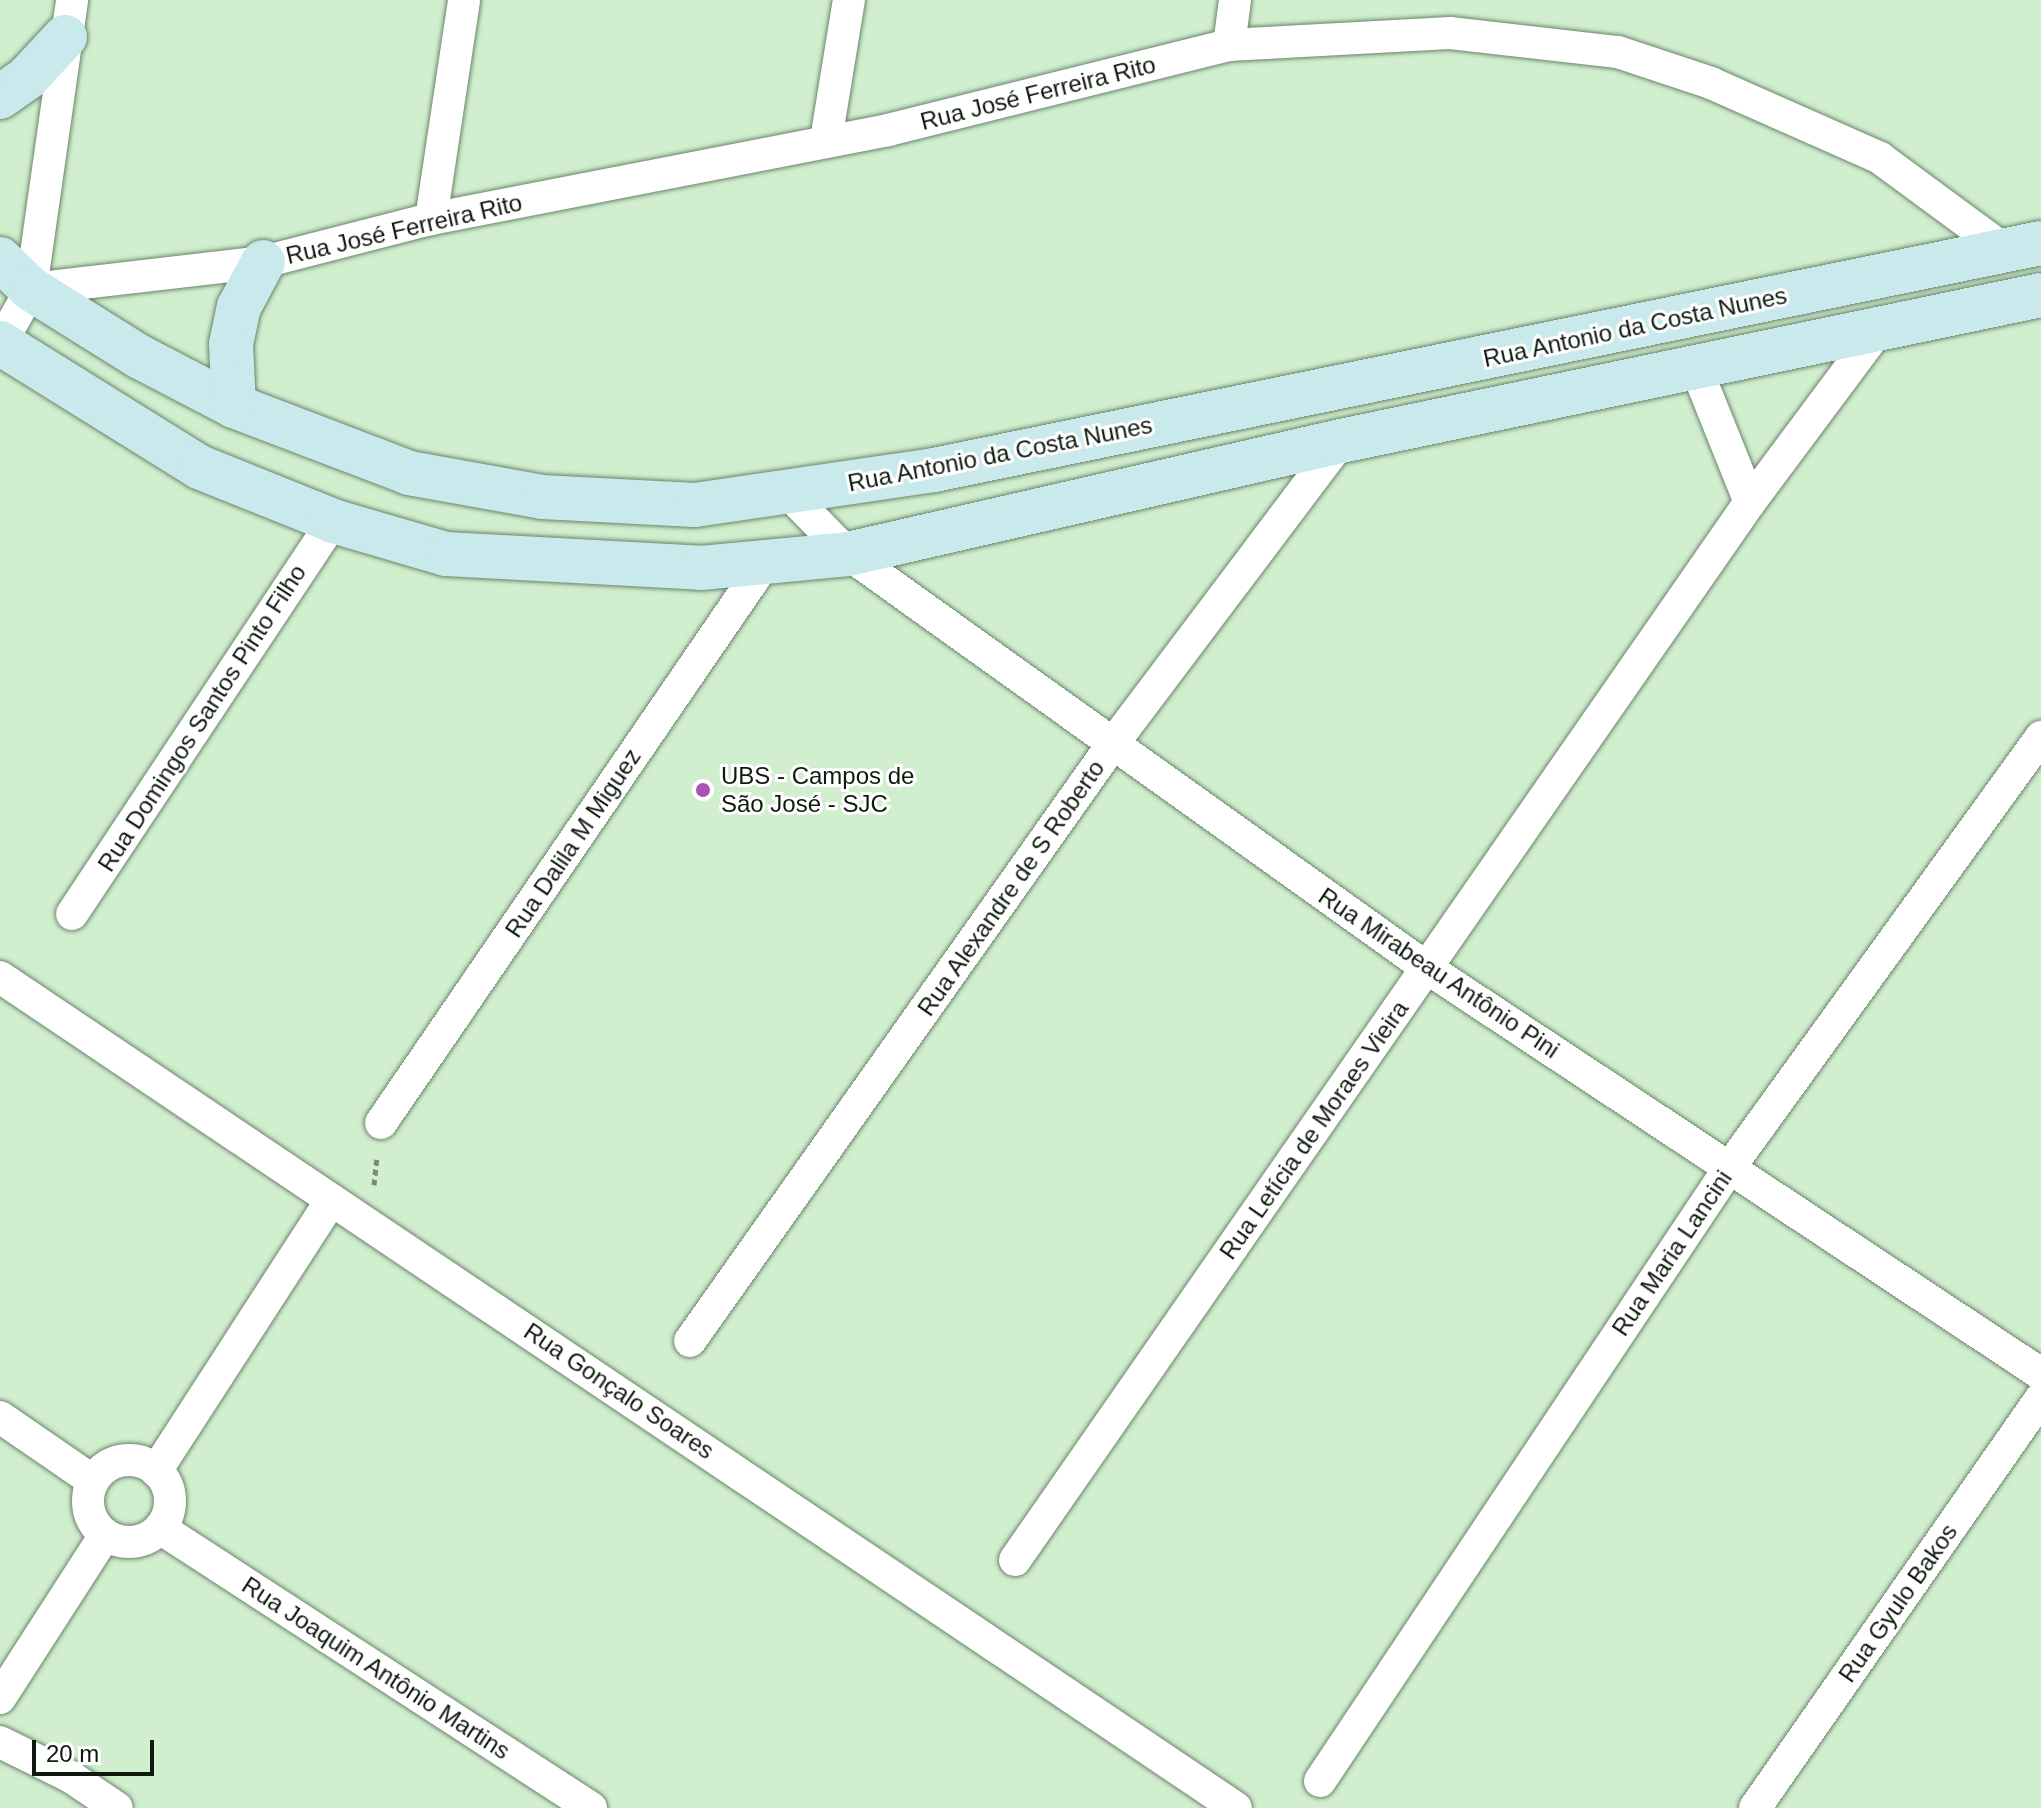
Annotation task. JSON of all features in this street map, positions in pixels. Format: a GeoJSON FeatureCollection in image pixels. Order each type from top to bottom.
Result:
{"type":"FeatureCollection","features":[{"type":"Feature","properties":{"kind":"main road"},"geometry":{"type":"LineString","coordinates":[[0,97],[27,78],[69,18]]}},
{"type":"Feature","properties":{"kind":"main road","name":"Rua Antonio da Costa Nunes"},"geometry":{"type":"LineString","coordinates":[[0,259],[31,289],[140,357],[234,406],[409,473],[542,497],[695,505],[934,470],[2023,247]]}},
{"type":"Feature","properties":{"kind":"main road"},"geometry":{"type":"LineString","coordinates":[[234,406],[231,344],[236,319],[263,262]]}},
{"type":"Feature","properties":{"kind":"main road"},"geometry":{"type":"LineString","coordinates":[[0,344],[199,467],[333,521],[446,554],[701,568],[848,554],[1341,441],[2041,295]]}},
{"type":"Feature","properties":{"kind":"main road"},"geometry":{"type":"LineString","coordinates":[[695,505],[701,568]]}},
{"type":"Feature","properties":{"kind":"street"},"geometry":{"type":"LineString","coordinates":[[431,219],[464,0]]}},
{"type":"Feature","properties":{"kind":"street"},"geometry":{"type":"LineString","coordinates":[[826,140],[849,0]]}},
{"type":"Feature","properties":{"kind":"street"},"geometry":{"type":"LineString","coordinates":[[1229,45],[1235,0]]}},
{"type":"Feature","properties":{"kind":"street"},"geometry":{"type":"LineString","coordinates":[[0,344],[31,289],[69,18]]}},
{"type":"Feature","properties":{"kind":"street","name":"Rua José Ferreira Rito"},"geometry":{"type":"LineString","coordinates":[[31,289],[263,262],[431,219],[888,130],[1229,45],[1450,33],[1618,52],[1711,83],[1880,158],[2023,247]]}},
{"type":"Feature","properties":{"kind":"street","name":"Rua Letícia de Moraes Vieira"},"geometry":{"type":"LineString","coordinates":[[1015,1560],[1750,502],[1879,329]]}},
{"type":"Feature","properties":{"kind":"street"},"geometry":{"type":"LineString","coordinates":[[1696,368],[1750,502]]}},
{"type":"Feature","properties":{"kind":"street","name":"Rua Alexandre de S Roberto"},"geometry":{"type":"LineString","coordinates":[[690,1341],[1112,745],[1341,441]]}},
{"type":"Feature","properties":{"kind":"street","name":"Rua Mirabeau Antônio Pini"},"geometry":{"type":"LineString","coordinates":[[788,493],[848,554],[1427,968],[2041,1374]]}},
{"type":"Feature","properties":{"kind":"street","name":"Rua Domingos Santos Pinto Filho"},"geometry":{"type":"LineString","coordinates":[[72,914],[333,521]]}},
{"type":"Feature","properties":{"kind":"street","name":"Rua Dalila M Miguez"},"geometry":{"type":"LineString","coordinates":[[381,1123],[764,564]]}},
{"type":"Feature","properties":{"kind":"street","name":"Rua Maria Lancini"},"geometry":{"type":"LineString","coordinates":[[1320,1781],[1730,1167],[2041,737]]}},
{"type":"Feature","properties":{"kind":"street","name":"Rua Gonçalo Soares"},"geometry":{"type":"LineString","coordinates":[[0,977],[1236,1808]]}},
{"type":"Feature","properties":{"kind":"street"},"geometry":{"type":"LineString","coordinates":[[156,1471],[331,1200]]}},
{"type":"Feature","properties":{"kind":"street","name":"Rua Gyulo Bakos"},"geometry":{"type":"LineString","coordinates":[[1755,1808],[2041,1398]]}},
{"type":"Feature","properties":{"kind":"street"},"geometry":{"type":"LineString","coordinates":[[0,1417],[93,1481]]}},
{"type":"Feature","properties":{"kind":"street"},"geometry":{"type":"LineString","coordinates":[[122,1460],[156,1471],[165,1480],[170,1505],[160,1528],[151,1537],[128,1543],[105,1535],[88,1504],[93,1481],[122,1460]]}},
{"type":"Feature","properties":{"kind":"street","name":"Rua Joaquim Antônio Martins"},"geometry":{"type":"LineString","coordinates":[[160,1528],[591,1808]]}},
{"type":"Feature","properties":{"kind":"street"},"geometry":{"type":"LineString","coordinates":[[0,1698],[105,1535]]}},
{"type":"Feature","properties":{"kind":"street"},"geometry":{"type":"LineString","coordinates":[[0,1742],[71,1777],[117,1808]]}},
{"type":"Feature","properties":{"kind":"path"},"geometry":{"type":"LineString","coordinates":[[369,1224],[381,1123]]}},
{"type":"Feature","properties":{"kind":"place","name":"UBS - Campos de São José - SJC"},"geometry":{"type":"Point","coordinates":[703,790]}}]}
